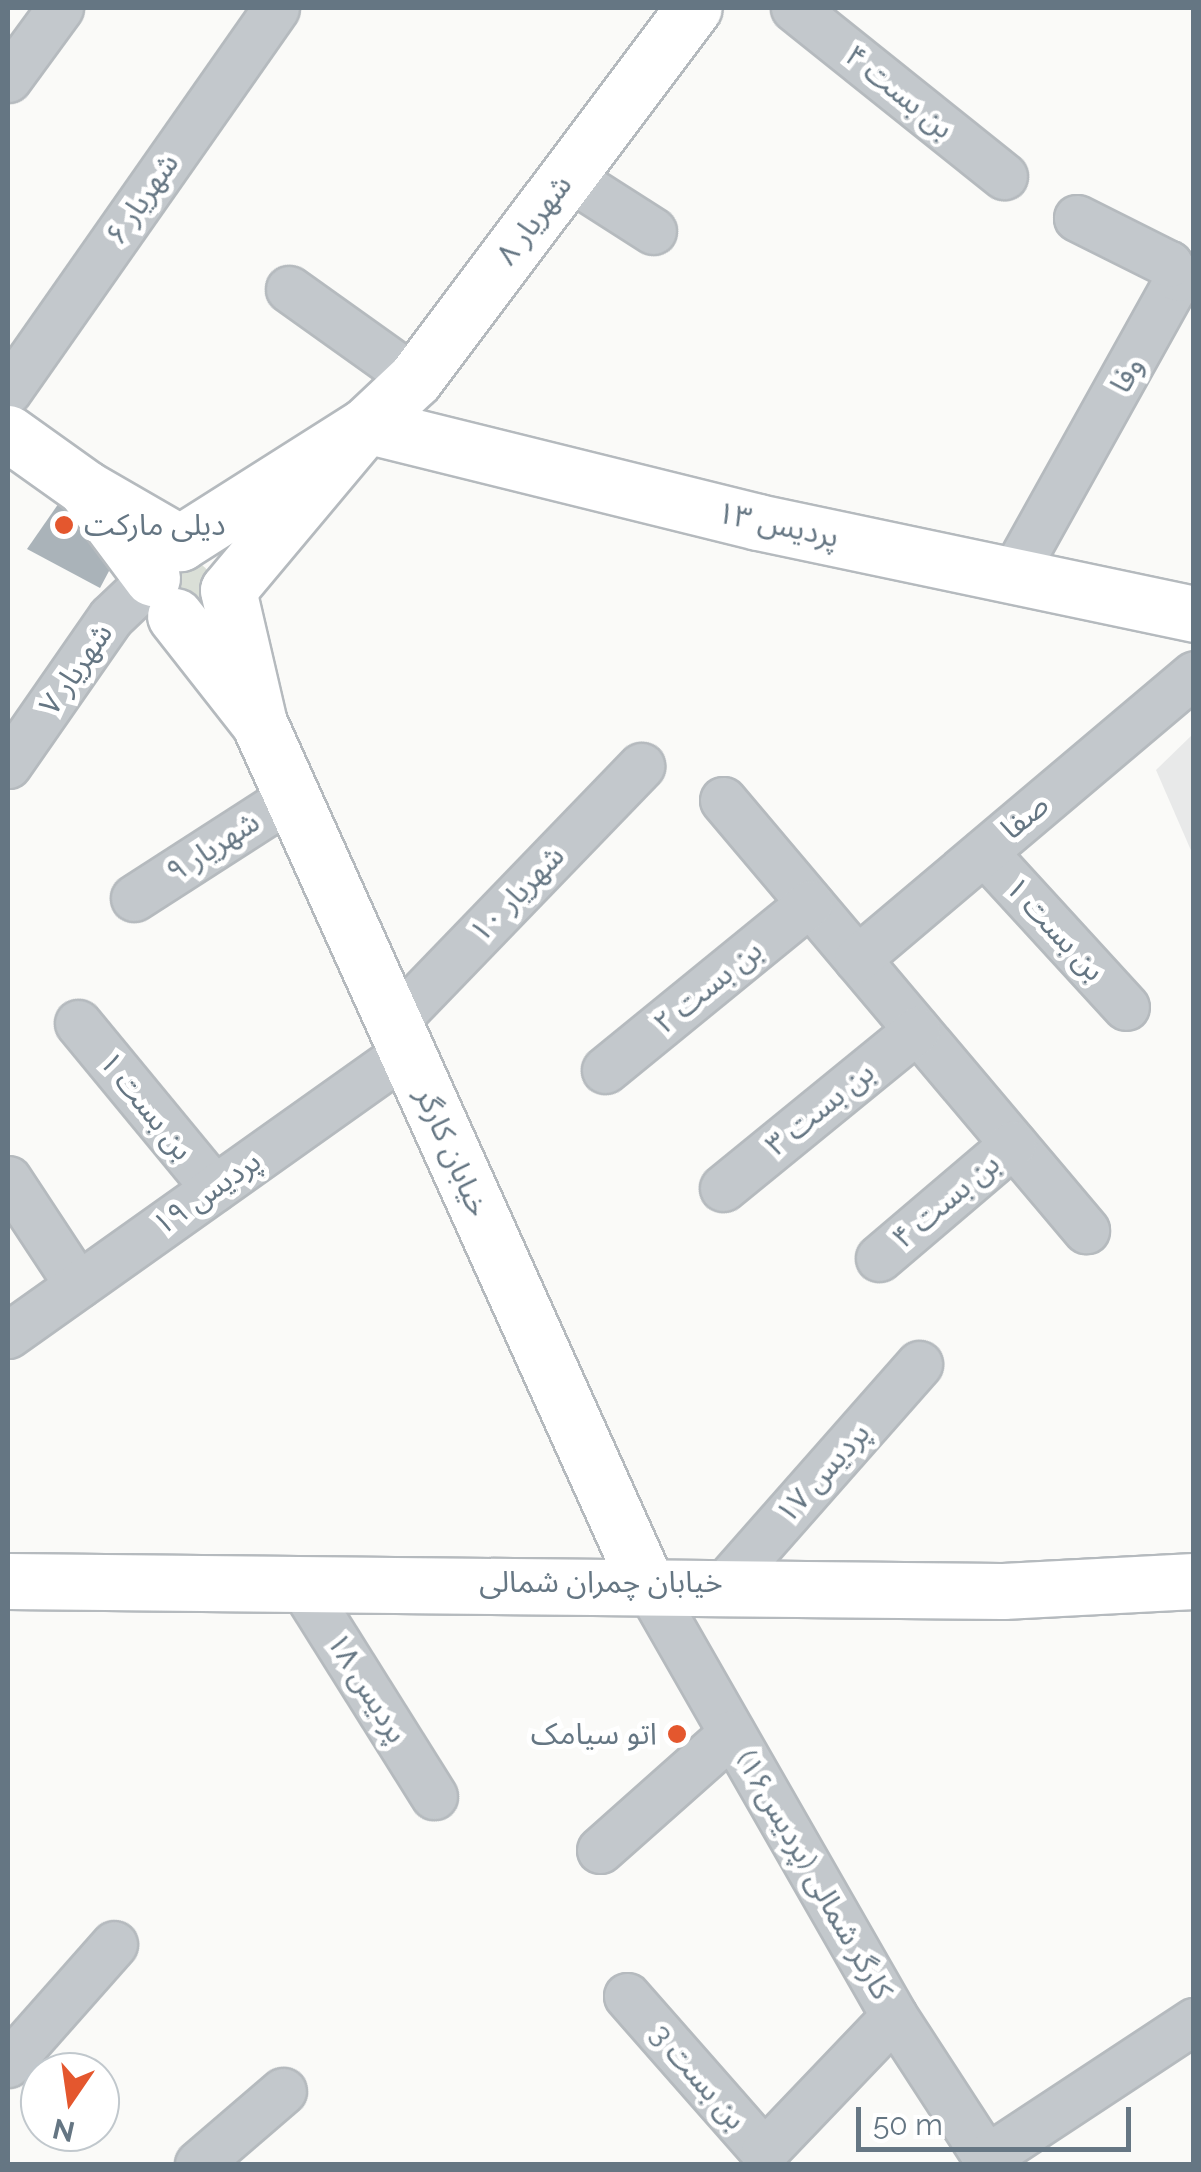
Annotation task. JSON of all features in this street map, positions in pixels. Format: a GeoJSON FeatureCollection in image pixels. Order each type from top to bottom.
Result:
{"type":"FeatureCollection","features":[{"type":"Feature","properties":{"kind":"main road","name":"شهریار ۸"},"geometry":{"type":"LineString","coordinates":[[366,425],[208,616],[169,579],[366,425],[414,379],[694,8]]}},
{"type":"Feature","properties":{"kind":"main road","name":"پردیس ۱۳"},"geometry":{"type":"LineString","coordinates":[[366,425],[1194,614]]}},
{"type":"Feature","properties":{"kind":"main road","name":"خیابان کارگر"},"geometry":{"type":"LineString","coordinates":[[8,433],[85,488],[169,579],[259,723],[645,1581]]}},
{"type":"Feature","properties":{"kind":"main road","name":"خیابان کارگر"},"geometry":{"type":"LineString","coordinates":[[228,590],[259,723]]}},
{"type":"Feature","properties":{"kind":"main road","name":"خیابان چمران شمالی"},"geometry":{"type":"LineString","coordinates":[[8,1581],[645,1581],[1003,1591],[1194,1581]]}},
{"type":"Feature","properties":{"kind":"street"},"geometry":{"type":"LineString","coordinates":[[8,79],[60,8]]}},
{"type":"Feature","properties":{"kind":"street","name":"شهریار ۶"},"geometry":{"type":"LineString","coordinates":[[8,391],[276,8]]}},
{"type":"Feature","properties":{"kind":"street","name":"بن بست ۴"},"geometry":{"type":"LineString","coordinates":[[794,8],[1004,176]]}},
{"type":"Feature","properties":{"kind":"street"},"geometry":{"type":"LineString","coordinates":[[567,176],[653,231]]}},
{"type":"Feature","properties":{"kind":"street","name":"وفا"},"geometry":{"type":"LineString","coordinates":[[1014,573],[1178,278],[1169,264],[1078,218]]}},
{"type":"Feature","properties":{"kind":"street"},"geometry":{"type":"LineString","coordinates":[[288,290],[414,379]]}},
{"type":"Feature","properties":{"kind":"street","name":"شهریار ۷"},"geometry":{"type":"LineString","coordinates":[[8,765],[112,617],[169,579]]}},
{"type":"Feature","properties":{"kind":"street","name":"صفا"},"geometry":{"type":"LineString","coordinates":[[857,959],[1194,674]]}},
{"type":"Feature","properties":{"kind":"street","name":"شهریار ۱۰"},"geometry":{"type":"LineString","coordinates":[[400,1036],[641,766]]}},
{"type":"Feature","properties":{"kind":"street","name":"شهریار ۹"},"geometry":{"type":"LineString","coordinates":[[134,898],[292,796]]}},
{"type":"Feature","properties":{"kind":"street"},"geometry":{"type":"LineString","coordinates":[[723,800],[1086,1230]]}},
{"type":"Feature","properties":{"kind":"street","name":"بن بست ۱"},"geometry":{"type":"LineString","coordinates":[[984,852],[1126,1007]]}},
{"type":"Feature","properties":{"kind":"street","name":"بن بست ۲"},"geometry":{"type":"LineString","coordinates":[[606,1070],[810,903]]}},
{"type":"Feature","properties":{"kind":"street","name":"بن بست ۱"},"geometry":{"type":"LineString","coordinates":[[78,1024],[214,1188]]}},
{"type":"Feature","properties":{"kind":"street","name":"بن بست ۳"},"geometry":{"type":"LineString","coordinates":[[723,1188],[917,1030]]}},
{"type":"Feature","properties":{"kind":"street","name":"پردیس ۱۹"},"geometry":{"type":"LineString","coordinates":[[8,1335],[214,1188],[400,1036]]}},
{"type":"Feature","properties":{"kind":"street","name":"بن بست ۴"},"geometry":{"type":"LineString","coordinates":[[878,1258],[1013,1144]]}},
{"type":"Feature","properties":{"kind":"street"},"geometry":{"type":"LineString","coordinates":[[8,1179],[78,1285]]}},
{"type":"Feature","properties":{"kind":"street","name":"پردیس ۱۷"},"geometry":{"type":"LineString","coordinates":[[726,1582],[919,1364]]}},
{"type":"Feature","properties":{"kind":"street","name":"پردیس ۱۸"},"geometry":{"type":"LineString","coordinates":[[299,1581],[434,1796]]}},
{"type":"Feature","properties":{"kind":"street","name":"کارگر شمالی (پردیس۱۶)"},"geometry":{"type":"LineString","coordinates":[[645,1581],[894,2016],[988,2161]]}},
{"type":"Feature","properties":{"kind":"street"},"geometry":{"type":"LineString","coordinates":[[600,1850],[732,1733]]}},
{"type":"Feature","properties":{"kind":"street"},"geometry":{"type":"LineString","coordinates":[[8,2064],[114,1944]]}},
{"type":"Feature","properties":{"kind":"street","name":"بن بست 3"},"geometry":{"type":"LineString","coordinates":[[628,1996],[764,2152],[894,2016]]}},
{"type":"Feature","properties":{"kind":"street"},"geometry":{"type":"LineString","coordinates":[[988,2161],[1194,2021]]}},
{"type":"Feature","properties":{"kind":"street"},"geometry":{"type":"LineString","coordinates":[[198,2164],[282,2090]]}},
{"type":"Feature","properties":{"kind":"shaded area"},"geometry":{"type":"Polygon","coordinates":[[[191,562],[205,568],[211,582],[205,596],[191,602],[177,596],[171,582],[177,568],[191,562]]]}},
{"type":"Feature","properties":{"kind":"shaded area"},"geometry":{"type":"Polygon","coordinates":[[[1193,734],[1193,855],[1156,770],[1193,734]]]}},
{"type":"Feature","properties":{"kind":"building","name":"دیلی مارکت"},"geometry":{"type":"Polygon","coordinates":[[[61,500],[117,556],[100,588],[27,549],[61,500]]]}},
{"type":"Feature","properties":{"kind":"place","name":"دیلی مارکت"},"geometry":{"type":"Point","coordinates":[64,525]}},
{"type":"Feature","properties":{"kind":"place","name":"اتو سیامک"},"geometry":{"type":"Point","coordinates":[677,1734]}}]}
